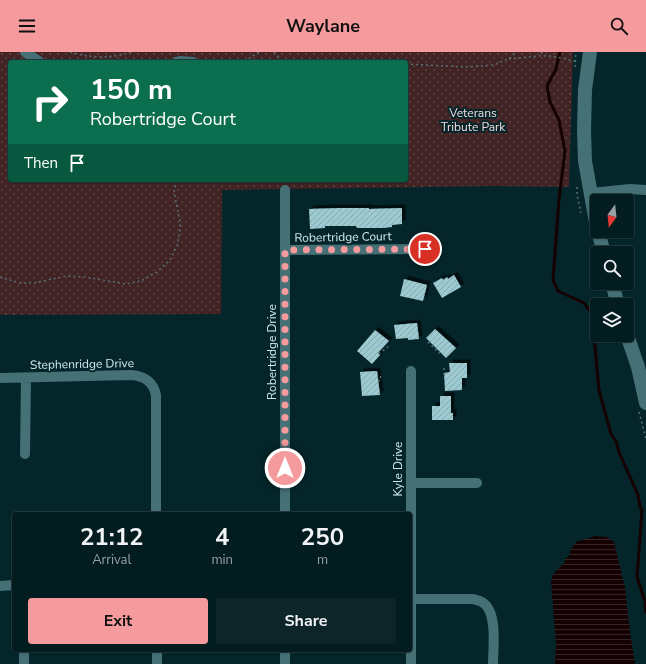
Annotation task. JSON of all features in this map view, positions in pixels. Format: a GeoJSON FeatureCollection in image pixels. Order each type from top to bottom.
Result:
{"type":"FeatureCollection","features":[{"type":"Feature","properties":{"kind":"main road"},"geometry":{"type":"LineString","coordinates":[[590,52],[585,90],[584,131],[585,161],[590,193]]}},
{"type":"Feature","properties":{"kind":"main road"},"geometry":{"type":"LineString","coordinates":[[629,342],[638,367],[646,403]]}},
{"type":"Feature","properties":{"kind":"street"},"geometry":{"type":"LineString","coordinates":[[25,52],[37,60]]}},
{"type":"Feature","properties":{"kind":"street"},"geometry":{"type":"LineString","coordinates":[[590,193],[630,189],[646,190]]}},
{"type":"Feature","properties":{"kind":"street","name":"Robertridge Drive"},"geometry":{"type":"LineString","coordinates":[[285,190],[285,512]]}},
{"type":"Feature","properties":{"kind":"street","name":"Robertridge Court"},"geometry":{"type":"LineString","coordinates":[[285,250],[425,249]]}},
{"type":"Feature","properties":{"kind":"street","name":"Kyle Drive"},"geometry":{"type":"LineString","coordinates":[[410,512],[411,371]]}},
{"type":"Feature","properties":{"kind":"street","name":"Stephenridge Drive"},"geometry":{"type":"LineString","coordinates":[[0,378],[138,375],[149,382],[155,390],[156,395],[156,512]]}},
{"type":"Feature","properties":{"kind":"street"},"geometry":{"type":"LineString","coordinates":[[24,454],[26,378]]}},
{"type":"Feature","properties":{"kind":"street"},"geometry":{"type":"LineString","coordinates":[[411,483],[477,483]]}},
{"type":"Feature","properties":{"kind":"street"},"geometry":{"type":"LineString","coordinates":[[0,586],[12,585]]}},
{"type":"Feature","properties":{"kind":"street"},"geometry":{"type":"LineString","coordinates":[[412,599],[473,599],[481,601],[488,608],[492,616],[493,664]]}},
{"type":"Feature","properties":{"kind":"street"},"geometry":{"type":"LineString","coordinates":[[24,652],[24,664]]}},
{"type":"Feature","properties":{"kind":"street"},"geometry":{"type":"LineString","coordinates":[[157,652],[157,664]]}},
{"type":"Feature","properties":{"kind":"street"},"geometry":{"type":"LineString","coordinates":[[286,652],[286,664]]}},
{"type":"Feature","properties":{"kind":"street","name":"Kyle Drive"},"geometry":{"type":"LineString","coordinates":[[411,652],[411,664]]}},
{"type":"Feature","properties":{"kind":"path"},"geometry":{"type":"LineString","coordinates":[[70,52],[92,57],[107,57],[131,52]]}},
{"type":"Feature","properties":{"kind":"path"},"geometry":{"type":"LineString","coordinates":[[247,60],[259,52]]}},
{"type":"Feature","properties":{"kind":"path"},"geometry":{"type":"LineString","coordinates":[[274,52],[281,60]]}},
{"type":"Feature","properties":{"kind":"path"},"geometry":{"type":"LineString","coordinates":[[408,64],[466,67],[494,65],[512,57],[515,52]]}},
{"type":"Feature","properties":{"kind":"path"},"geometry":{"type":"LineString","coordinates":[[541,52],[544,56]]}},
{"type":"Feature","properties":{"kind":"path"},"geometry":{"type":"LineString","coordinates":[[507,59],[552,56],[575,61]]}},
{"type":"Feature","properties":{"kind":"path"},"geometry":{"type":"LineString","coordinates":[[0,277],[20,282],[34,283],[66,276],[84,277],[126,284],[141,281],[162,268],[170,260],[177,246],[180,232],[180,221],[174,192],[178,182]]}},
{"type":"Feature","properties":{"kind":"path"},"geometry":{"type":"LineString","coordinates":[[428,342],[439,353],[440,352]]}},
{"type":"Feature","properties":{"kind":"path"},"geometry":{"type":"LineString","coordinates":[[380,352],[388,346]]}},
{"type":"Feature","properties":{"kind":"path"},"geometry":{"type":"LineString","coordinates":[[444,368],[444,375]]}},
{"type":"Feature","properties":{"kind":"path"},"geometry":{"type":"LineString","coordinates":[[378,381],[381,380],[380,375]]}},
{"type":"Feature","properties":{"kind":"green space","name":"Veterans Tribute Park"},"geometry":{"type":"Polygon","coordinates":[[[0,52],[573,52],[569,187],[496,186],[222,190],[221,314],[0,315],[0,52]]]}},
{"type":"Feature","properties":{"kind":"shaded area"},"geometry":{"type":"Polygon","coordinates":[[[595,536],[607,537],[614,542],[625,588],[635,664],[555,664],[556,644],[551,581],[553,574],[565,562],[565,559],[569,556],[571,549],[577,541],[595,536]]]}},
{"type":"Feature","properties":{"kind":"building"},"geometry":{"type":"Polygon","coordinates":[[[402,208],[402,224],[384,228],[325,226],[325,228],[310,229],[309,209],[402,208]]]}},
{"type":"Feature","properties":{"kind":"building"},"geometry":{"type":"Polygon","coordinates":[[[454,275],[461,287],[442,298],[433,283],[442,278],[443,280],[447,277],[448,279],[454,275]]]}},
{"type":"Feature","properties":{"kind":"building"},"geometry":{"type":"Polygon","coordinates":[[[404,279],[427,285],[423,301],[400,296],[404,279]]]}},
{"type":"Feature","properties":{"kind":"building"},"geometry":{"type":"Polygon","coordinates":[[[417,323],[419,339],[396,339],[394,325],[417,323]]]}},
{"type":"Feature","properties":{"kind":"building"},"geometry":{"type":"Polygon","coordinates":[[[435,329],[456,348],[446,358],[426,338],[435,329]]]}},
{"type":"Feature","properties":{"kind":"building"},"geometry":{"type":"Polygon","coordinates":[[[375,330],[389,341],[378,353],[380,355],[372,364],[357,351],[375,330]]]}},
{"type":"Feature","properties":{"kind":"building"},"geometry":{"type":"Polygon","coordinates":[[[449,363],[467,363],[467,378],[462,378],[462,390],[445,391],[444,373],[450,372],[449,363]]]}},
{"type":"Feature","properties":{"kind":"building"},"geometry":{"type":"Polygon","coordinates":[[[377,371],[380,395],[362,396],[360,372],[377,371]]]}},
{"type":"Feature","properties":{"kind":"building"},"geometry":{"type":"Polygon","coordinates":[[[440,396],[451,396],[451,413],[453,413],[453,420],[432,420],[432,406],[440,406],[440,396]]]}},
{"type":"Feature","properties":{"kind":"waterway"},"geometry":{"type":"LineString","coordinates":[[560,52],[556,69],[547,86],[550,102],[559,120],[565,151],[559,199],[553,280],[558,291],[584,303],[592,314],[599,390],[611,434],[616,441],[619,452],[638,495],[642,510],[637,577],[645,601],[646,612]]}},
{"type":"Feature","properties":{"kind":"route"},"geometry":{"type":"LineString","coordinates":[[285,468],[285,250],[425,249]]}}]}
